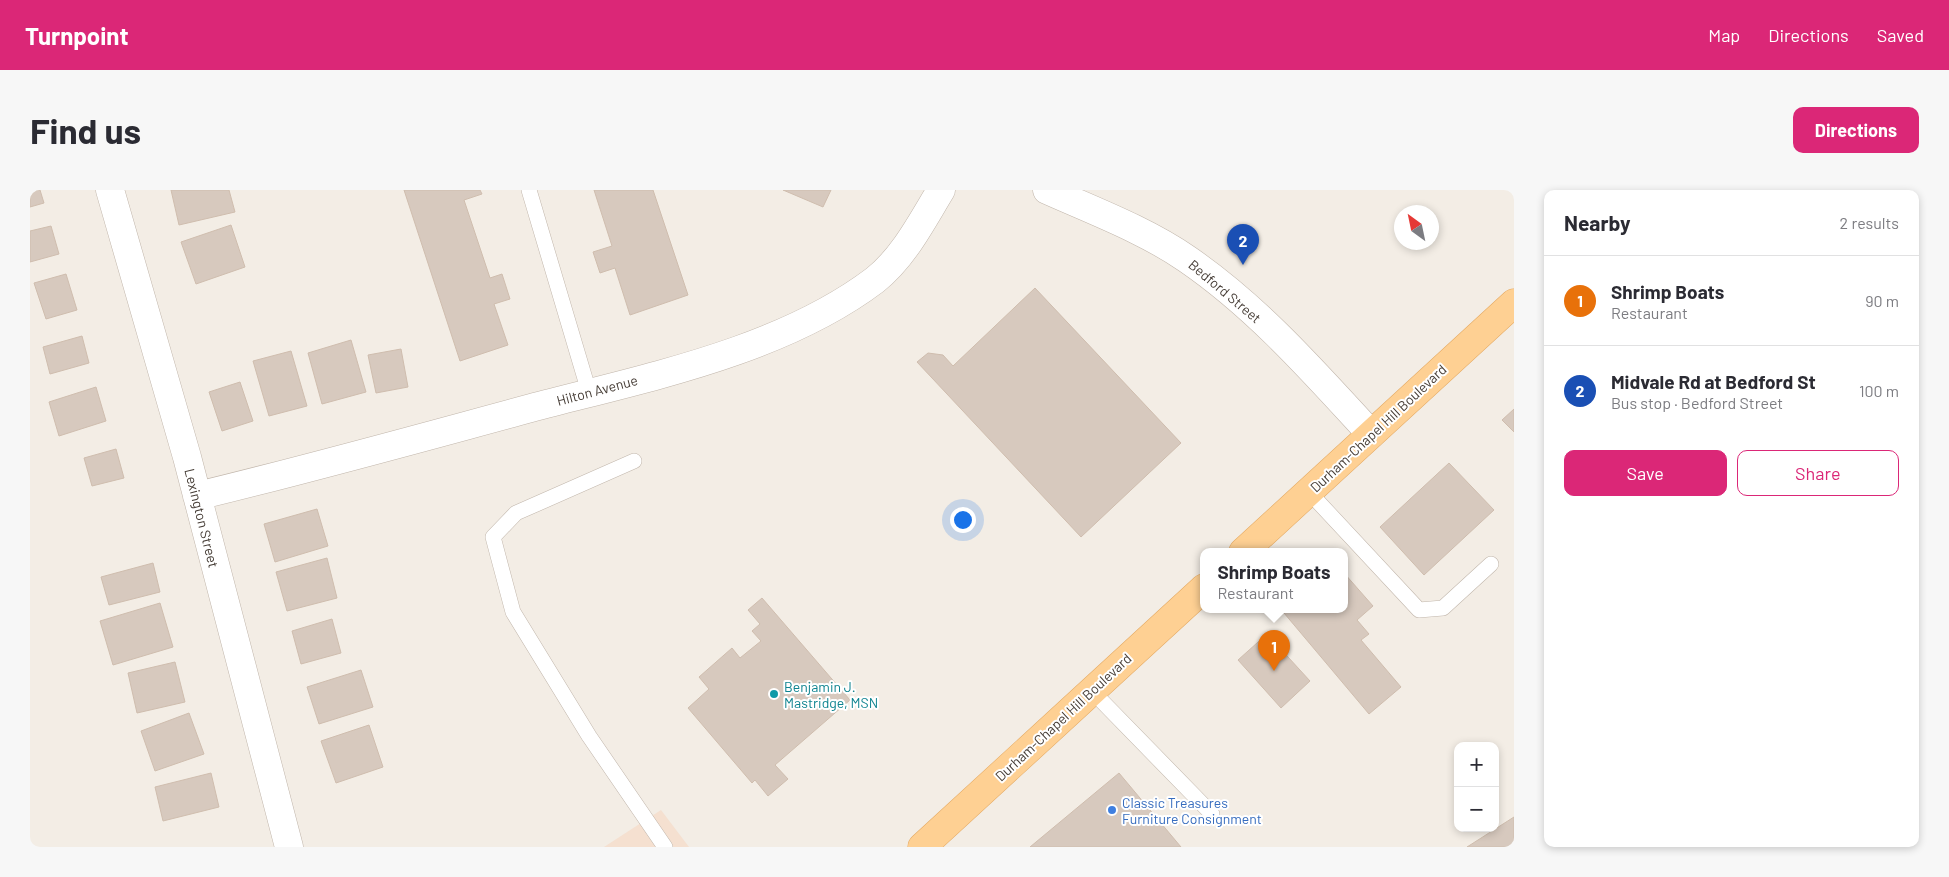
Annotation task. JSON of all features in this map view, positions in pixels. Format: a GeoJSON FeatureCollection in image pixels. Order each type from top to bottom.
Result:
{"type":"FeatureCollection","features":[{"type":"Feature","properties":{"kind":"main road","name":"Durham-Chapel Hill Boulevard"},"geometry":{"type":"LineString","coordinates":[[1247,548],[1514,303]]}},
{"type":"Feature","properties":{"kind":"main road","name":"Durham-Chapel Hill Boulevard"},"geometry":{"type":"LineString","coordinates":[[933,844],[1092,691],[1200,592]]}},
{"type":"Feature","properties":{"kind":"street","name":"Lexington Street"},"geometry":{"type":"LineString","coordinates":[[110,190],[197,496],[288,847]]}},
{"type":"Feature","properties":{"kind":"street","name":"Hilton Avenue"},"geometry":{"type":"LineString","coordinates":[[197,496],[672,370],[786,333],[819,317],[876,279],[911,240],[941,190]]}},
{"type":"Feature","properties":{"kind":"street","name":"Bedford Street"},"geometry":{"type":"LineString","coordinates":[[1047,190],[1134,230],[1187,259],[1284,341],[1371,434]]}},
{"type":"Feature","properties":{"kind":"lane"},"geometry":{"type":"LineString","coordinates":[[529,190],[589,392]]}},
{"type":"Feature","properties":{"kind":"lane"},"geometry":{"type":"LineString","coordinates":[[634,461],[516,513],[493,537],[513,612],[589,736],[662,846]]}},
{"type":"Feature","properties":{"kind":"lane"},"geometry":{"type":"LineString","coordinates":[[1308,492],[1419,610],[1443,608],[1491,564]]}},
{"type":"Feature","properties":{"kind":"lane"},"geometry":{"type":"LineString","coordinates":[[1092,691],[1212,814]]}},
{"type":"Feature","properties":{"kind":"shaded area"},"geometry":{"type":"Polygon","coordinates":[[[661,810],[689,847],[604,847],[661,810]]]}},
{"type":"Feature","properties":{"kind":"building"},"geometry":{"type":"Polygon","coordinates":[[[30,190],[40,190],[44,203],[30,207],[30,190]]]}},
{"type":"Feature","properties":{"kind":"building"},"geometry":{"type":"Polygon","coordinates":[[[171,190],[229,190],[235,212],[179,225],[171,190]]]}},
{"type":"Feature","properties":{"kind":"building"},"geometry":{"type":"Polygon","coordinates":[[[404,190],[480,190],[482,194],[464,200],[490,278],[502,274],[510,299],[494,304],[508,345],[460,361],[404,190]]]}},
{"type":"Feature","properties":{"kind":"building"},"geometry":{"type":"Polygon","coordinates":[[[594,190],[653,190],[688,295],[630,315],[615,268],[600,273],[593,252],[612,246],[594,190]]]}},
{"type":"Feature","properties":{"kind":"building"},"geometry":{"type":"Polygon","coordinates":[[[783,190],[831,190],[823,207],[783,190]]]}},
{"type":"Feature","properties":{"kind":"building"},"geometry":{"type":"Polygon","coordinates":[[[231,225],[245,267],[196,284],[181,242],[231,225]]]}},
{"type":"Feature","properties":{"kind":"building"},"geometry":{"type":"Polygon","coordinates":[[[51,226],[59,254],[30,262],[30,231],[51,226]]]}},
{"type":"Feature","properties":{"kind":"building"},"geometry":{"type":"Polygon","coordinates":[[[66,274],[77,310],[46,319],[34,283],[66,274]]]}},
{"type":"Feature","properties":{"kind":"building"},"geometry":{"type":"Polygon","coordinates":[[[1035,288],[1181,443],[1081,537],[917,362],[928,353],[943,355],[953,366],[1035,288]]]}},
{"type":"Feature","properties":{"kind":"building"},"geometry":{"type":"Polygon","coordinates":[[[82,336],[89,363],[50,374],[43,347],[82,336]]]}},
{"type":"Feature","properties":{"kind":"building"},"geometry":{"type":"Polygon","coordinates":[[[351,340],[366,392],[322,404],[308,353],[351,340]]]}},
{"type":"Feature","properties":{"kind":"building"},"geometry":{"type":"Polygon","coordinates":[[[401,349],[408,387],[376,393],[368,355],[401,349]]]}},
{"type":"Feature","properties":{"kind":"building"},"geometry":{"type":"Polygon","coordinates":[[[291,351],[307,406],[269,416],[253,361],[291,351]]]}},
{"type":"Feature","properties":{"kind":"building"},"geometry":{"type":"Polygon","coordinates":[[[240,382],[253,421],[222,431],[209,392],[240,382]]]}},
{"type":"Feature","properties":{"kind":"building"},"geometry":{"type":"Polygon","coordinates":[[[96,387],[106,421],[59,436],[49,402],[96,387]]]}},
{"type":"Feature","properties":{"kind":"building"},"geometry":{"type":"Polygon","coordinates":[[[1514,409],[1514,432],[1502,420],[1514,409]]]}},
{"type":"Feature","properties":{"kind":"building"},"geometry":{"type":"Polygon","coordinates":[[[116,449],[124,478],[92,486],[84,458],[116,449]]]}},
{"type":"Feature","properties":{"kind":"building"},"geometry":{"type":"Polygon","coordinates":[[[1449,463],[1494,510],[1424,575],[1380,527],[1449,463]]]}},
{"type":"Feature","properties":{"kind":"building"},"geometry":{"type":"Polygon","coordinates":[[[317,509],[328,546],[275,562],[264,524],[317,509]]]}},
{"type":"Feature","properties":{"kind":"building"},"geometry":{"type":"Polygon","coordinates":[[[327,558],[337,598],[287,611],[276,572],[327,558]]]}},
{"type":"Feature","properties":{"kind":"building"},"geometry":{"type":"Polygon","coordinates":[[[153,563],[160,592],[109,605],[101,577],[153,563]]]}},
{"type":"Feature","properties":{"kind":"building"},"geometry":{"type":"Polygon","coordinates":[[[1348,578],[1373,606],[1357,620],[1369,634],[1361,640],[1401,687],[1369,714],[1284,613],[1348,613],[1348,578]]]}},
{"type":"Feature","properties":{"kind":"building","name":"Benjamin J. Mastridge, MSN"},"geometry":{"type":"Polygon","coordinates":[[[762,598],[850,700],[775,765],[788,779],[768,796],[755,780],[752,783],[688,708],[709,689],[699,677],[732,648],[740,658],[761,641],[752,631],[760,624],[748,610],[762,598]]]}},
{"type":"Feature","properties":{"kind":"building"},"geometry":{"type":"Polygon","coordinates":[[[160,603],[173,647],[113,665],[100,621],[160,603]]]}},
{"type":"Feature","properties":{"kind":"building"},"geometry":{"type":"Polygon","coordinates":[[[332,619],[341,653],[301,664],[292,631],[332,619]]]}},
{"type":"Feature","properties":{"kind":"building"},"geometry":{"type":"Polygon","coordinates":[[[1267,634],[1310,681],[1281,708],[1238,660],[1267,634]]]}},
{"type":"Feature","properties":{"kind":"building"},"geometry":{"type":"Polygon","coordinates":[[[175,662],[185,702],[137,713],[128,673],[175,662]]]}},
{"type":"Feature","properties":{"kind":"building"},"geometry":{"type":"Polygon","coordinates":[[[361,670],[373,707],[319,724],[307,687],[361,670]]]}},
{"type":"Feature","properties":{"kind":"building"},"geometry":{"type":"Polygon","coordinates":[[[189,713],[204,754],[155,771],[141,731],[189,713]]]}},
{"type":"Feature","properties":{"kind":"building"},"geometry":{"type":"Polygon","coordinates":[[[369,725],[383,767],[336,783],[321,741],[369,725]]]}},
{"type":"Feature","properties":{"kind":"building"},"geometry":{"type":"Polygon","coordinates":[[[211,773],[219,807],[163,821],[155,787],[211,773]]]}},
{"type":"Feature","properties":{"kind":"building","name":"Classic Treasures Furniture Consignment"},"geometry":{"type":"Polygon","coordinates":[[[1119,773],[1181,847],[1030,847],[1119,773]]]}},
{"type":"Feature","properties":{"kind":"building"},"geometry":{"type":"Polygon","coordinates":[[[1514,817],[1514,847],[1467,847],[1490,832],[1499,832],[1499,827],[1514,817]]]}},
{"type":"Feature","properties":{"kind":"place","name":"Midvale Rd at Bedford St"},"geometry":{"type":"Point","coordinates":[1243,265]}},
{"type":"Feature","properties":{"kind":"place","name":"Shrimp Boats"},"geometry":{"type":"Point","coordinates":[1274,671]}},
{"type":"Feature","properties":{"kind":"place","name":"Benjamin J. Mastridge, MSN"},"geometry":{"type":"Point","coordinates":[774,694]}},
{"type":"Feature","properties":{"kind":"place","name":"Classic Treasures Furniture Consignment"},"geometry":{"type":"Point","coordinates":[1112,810]}}]}
